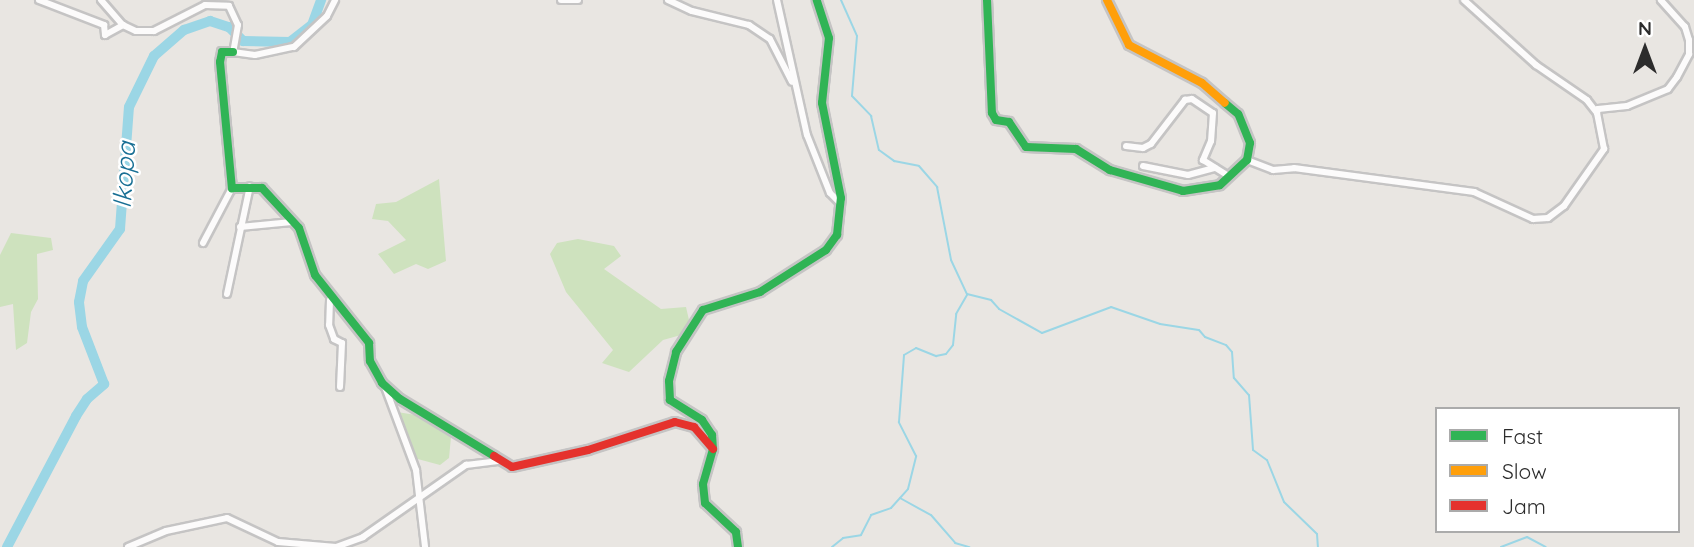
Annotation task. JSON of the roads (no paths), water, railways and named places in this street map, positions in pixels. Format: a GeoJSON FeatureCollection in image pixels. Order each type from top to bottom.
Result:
{"type":"FeatureCollection","features":[{"type":"Feature","properties":{"kind":"street"},"geometry":{"type":"LineString","coordinates":[[39,0],[104,25],[105,35],[123,25]]}},
{"type":"Feature","properties":{"kind":"street"},"geometry":{"type":"LineString","coordinates":[[101,0],[123,25],[153,31],[216,3],[229,6],[238,24],[234,50]]}},
{"type":"Feature","properties":{"kind":"street"},"geometry":{"type":"LineString","coordinates":[[203,243],[232,188],[220,62],[222,52],[234,50],[255,55],[294,47],[327,16],[335,0]]}},
{"type":"Feature","properties":{"kind":"street"},"geometry":{"type":"LineString","coordinates":[[561,0],[578,0]]}},
{"type":"Feature","properties":{"kind":"street"},"geometry":{"type":"LineString","coordinates":[[668,0],[692,11],[749,25],[770,39],[793,83]]}},
{"type":"Feature","properties":{"kind":"street"},"geometry":{"type":"LineString","coordinates":[[777,0],[793,83],[807,135],[830,193],[840,203]]}},
{"type":"Feature","properties":{"kind":"street"},"geometry":{"type":"LineString","coordinates":[[738,547],[736,531],[705,503],[703,484],[713,449],[712,435],[702,420],[678,409],[670,400],[674,362],[689,327],[703,310],[760,292],[826,250],[836,235],[840,203],[822,103],[829,38],[817,0]]}},
{"type":"Feature","properties":{"kind":"street"},"geometry":{"type":"LineString","coordinates":[[987,0],[992,114],[996,120],[1009,122],[1026,147],[1065,146],[1110,170],[1183,191],[1220,185],[1247,160],[1250,143],[1238,114],[1202,83],[1129,45],[1107,0]]}},
{"type":"Feature","properties":{"kind":"street"},"geometry":{"type":"LineString","coordinates":[[1247,160],[1273,170],[1294,169],[1474,192],[1533,219],[1548,218],[1576,194],[1604,149],[1597,114],[1587,100],[1536,65],[1464,0]]}},
{"type":"Feature","properties":{"kind":"street"},"geometry":{"type":"LineString","coordinates":[[1597,114],[1598,109],[1627,106],[1668,89],[1677,77],[1689,54],[1689,40],[1685,27],[1661,0]]}},
{"type":"Feature","properties":{"kind":"street"},"geometry":{"type":"LineString","coordinates":[[1126,146],[1143,148],[1151,144],[1185,100],[1192,99],[1213,114],[1211,141],[1203,160],[1229,176]]}},
{"type":"Feature","properties":{"kind":"street"},"geometry":{"type":"LineString","coordinates":[[1143,166],[1188,175],[1215,168]]}},
{"type":"Feature","properties":{"kind":"street"},"geometry":{"type":"LineString","coordinates":[[228,294],[250,186]]}},
{"type":"Feature","properties":{"kind":"street"},"geometry":{"type":"LineString","coordinates":[[232,188],[262,188],[292,222],[330,300],[369,343],[370,360],[408,439],[425,547]]}},
{"type":"Feature","properties":{"kind":"street"},"geometry":{"type":"LineString","coordinates":[[240,227],[292,222]]}},
{"type":"Feature","properties":{"kind":"street"},"geometry":{"type":"LineString","coordinates":[[330,300],[328,325],[334,339],[342,343],[341,387]]}},
{"type":"Feature","properties":{"kind":"street"},"geometry":{"type":"LineString","coordinates":[[382,383],[400,399],[512,467],[528,465],[675,422],[694,427],[713,449]]}},
{"type":"Feature","properties":{"kind":"street"},"geometry":{"type":"LineString","coordinates":[[128,547],[166,530],[227,519],[278,542],[336,547],[363,537],[466,465],[500,461]]}},
{"type":"Feature","properties":{"kind":"waterway","name":"Ikopa"},"geometry":{"type":"LineString","coordinates":[[7,547],[76,416],[87,399],[104,384],[82,327],[79,302],[83,281],[120,229],[129,107],[154,56],[184,30],[210,21],[229,27],[243,41],[290,42],[312,25],[321,0]]}},
{"type":"Feature","properties":{"kind":"waterway"},"geometry":{"type":"LineString","coordinates":[[841,0],[857,36],[852,96],[871,116],[879,150],[894,161],[919,166],[937,187],[951,260],[967,294],[991,300],[999,309],[1042,333],[1111,307],[1160,324],[1199,330],[1205,337],[1226,345],[1232,352],[1234,378],[1249,395],[1253,450],[1267,460],[1284,502],[1317,534],[1318,547]]}},
{"type":"Feature","properties":{"kind":"waterway"},"geometry":{"type":"LineString","coordinates":[[832,547],[843,538],[861,535],[871,515],[891,508],[908,489],[916,456],[899,422],[904,355],[916,348],[936,356],[946,354],[953,345],[956,314],[967,295]]}},
{"type":"Feature","properties":{"kind":"waterway"},"geometry":{"type":"LineString","coordinates":[[900,498],[931,515],[955,543],[969,547]]}},
{"type":"Feature","properties":{"kind":"waterway"},"geometry":{"type":"LineString","coordinates":[[1501,547],[1527,537],[1546,547]]}}]}
